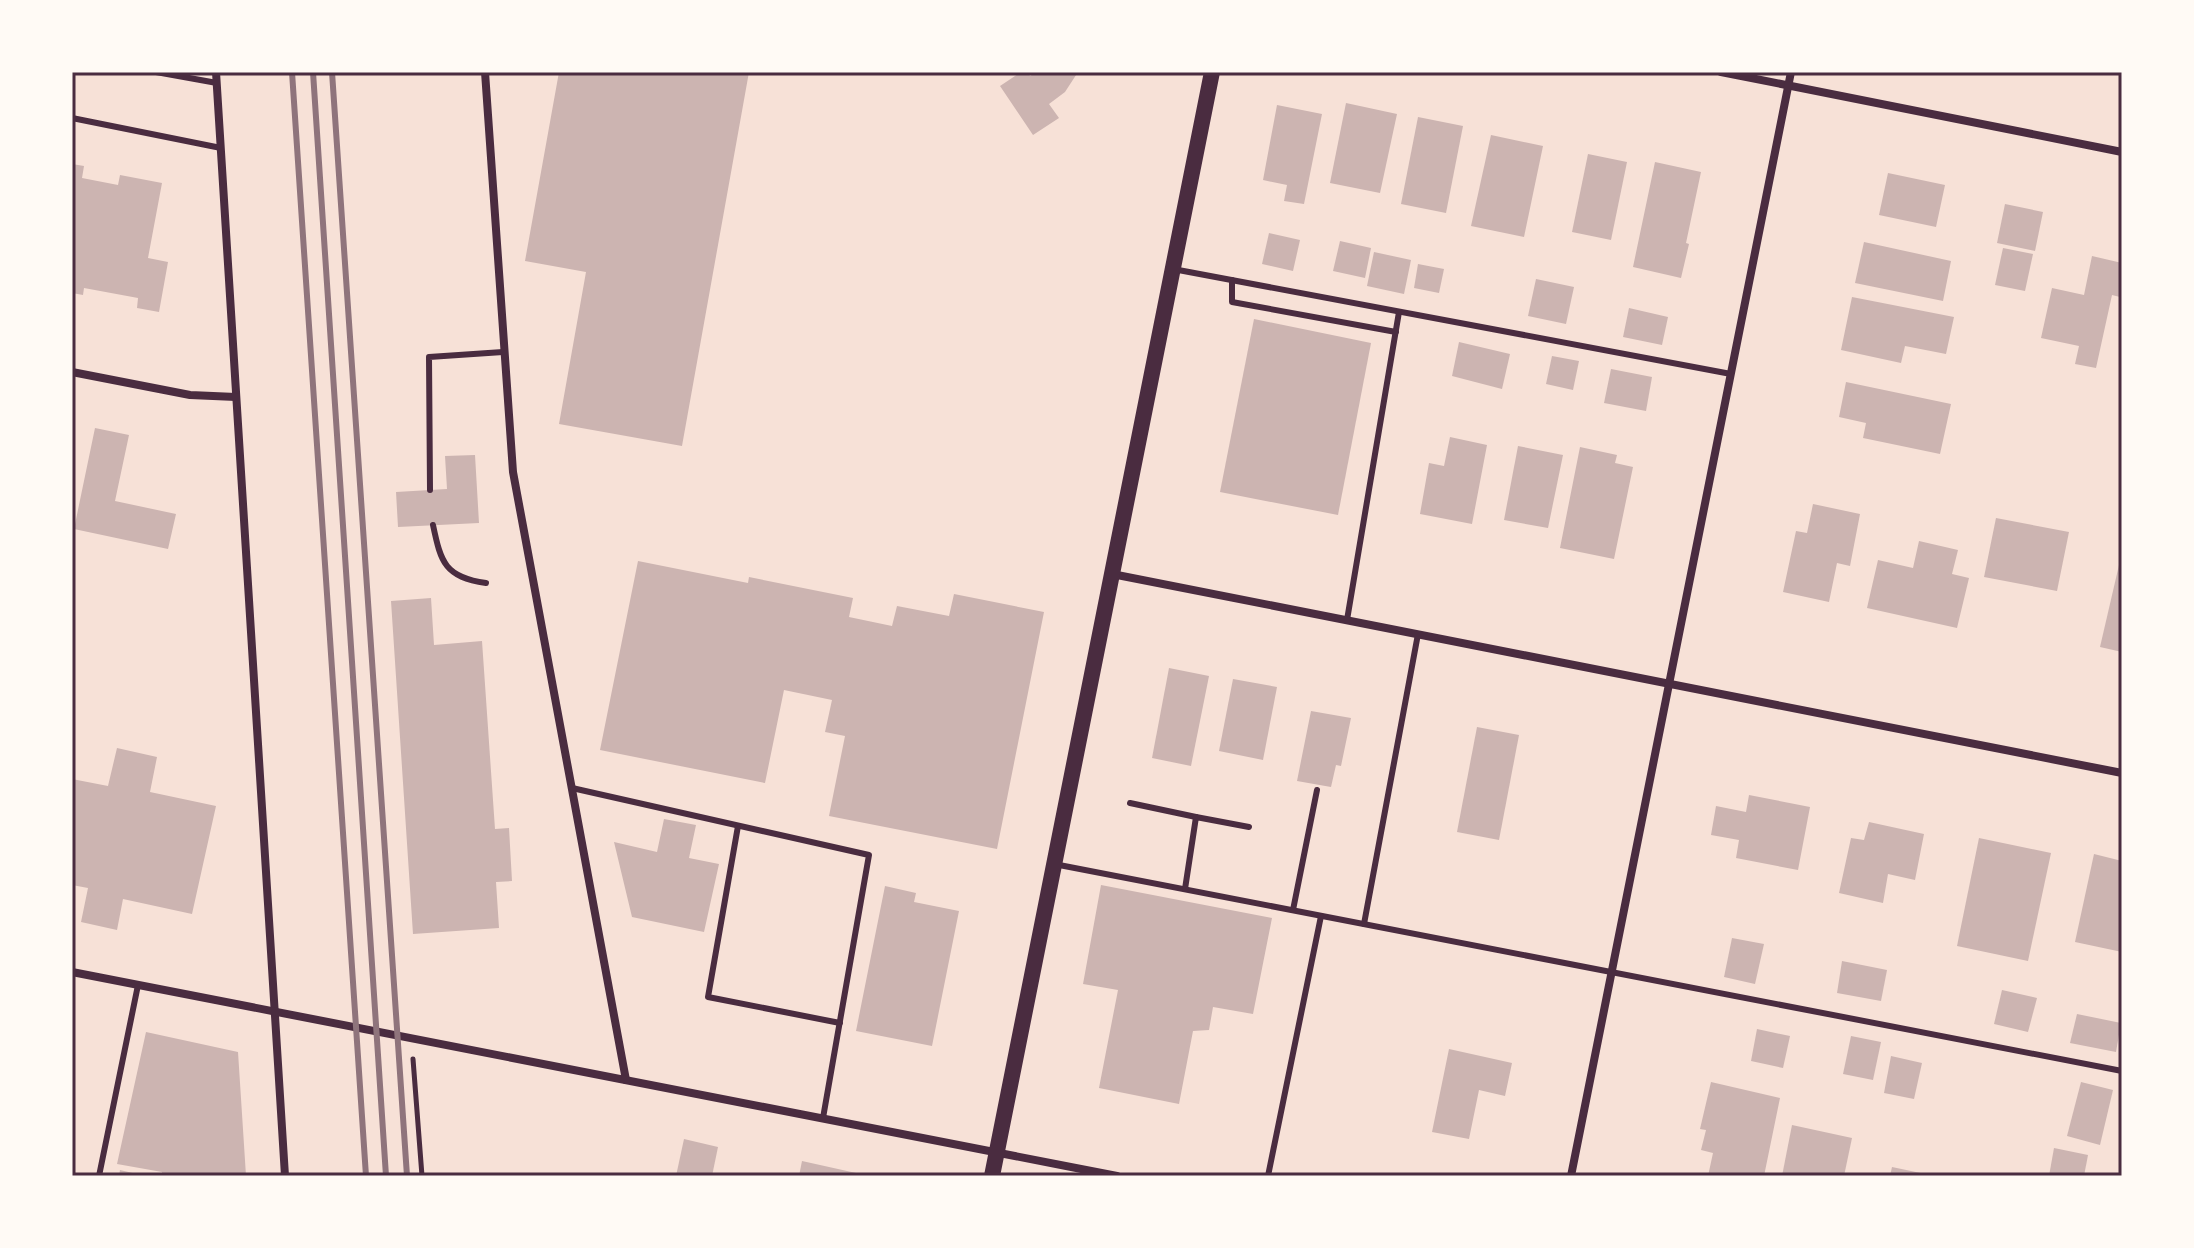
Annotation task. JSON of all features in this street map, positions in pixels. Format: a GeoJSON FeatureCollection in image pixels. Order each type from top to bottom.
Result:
{"type":"FeatureCollection","features":[{"type":"Feature","properties":{"kind":"main road"},"geometry":{"type":"LineString","coordinates":[[992,1176],[1212,72]]}},
{"type":"Feature","properties":{"kind":"street"},"geometry":{"type":"LineString","coordinates":[[216,72],[285,1176]]}},
{"type":"Feature","properties":{"kind":"street"},"geometry":{"type":"LineString","coordinates":[[485,72],[513,472],[626,1080]]}},
{"type":"Feature","properties":{"kind":"street"},"geometry":{"type":"LineString","coordinates":[[1721,72],[2122,152]]}},
{"type":"Feature","properties":{"kind":"street"},"geometry":{"type":"LineString","coordinates":[[1571,1176],[1791,72]]}},
{"type":"Feature","properties":{"kind":"street"},"geometry":{"type":"LineString","coordinates":[[72,372],[190,395],[236,397]]}},
{"type":"Feature","properties":{"kind":"street"},"geometry":{"type":"LineString","coordinates":[[1112,574],[2122,773]]}},
{"type":"Feature","properties":{"kind":"street"},"geometry":{"type":"LineString","coordinates":[[72,972],[1117,1176]]}},
{"type":"Feature","properties":{"kind":"lane"},"geometry":{"type":"LineString","coordinates":[[156,72],[217,83]]}},
{"type":"Feature","properties":{"kind":"lane"},"geometry":{"type":"LineString","coordinates":[[72,118],[221,148]]}},
{"type":"Feature","properties":{"kind":"lane"},"geometry":{"type":"LineString","coordinates":[[1173,269],[1731,374]]}},
{"type":"Feature","properties":{"kind":"lane"},"geometry":{"type":"LineString","coordinates":[[1232,280],[1232,302],[1396,332]]}},
{"type":"Feature","properties":{"kind":"lane"},"geometry":{"type":"LineString","coordinates":[[1347,620],[1399,312]]}},
{"type":"Feature","properties":{"kind":"lane"},"geometry":{"type":"LineString","coordinates":[[430,490],[429,357],[503,352]]}},
{"type":"Feature","properties":{"kind":"lane"},"geometry":{"type":"LineString","coordinates":[[433,525],[440,556],[450,571],[464,580],[486,583]]}},
{"type":"Feature","properties":{"kind":"lane"},"geometry":{"type":"LineString","coordinates":[[1364,924],[1418,634]]}},
{"type":"Feature","properties":{"kind":"lane"},"geometry":{"type":"LineString","coordinates":[[572,788],[869,855],[823,1118]]}},
{"type":"Feature","properties":{"kind":"lane"},"geometry":{"type":"LineString","coordinates":[[1293,910],[1317,790]]}},
{"type":"Feature","properties":{"kind":"lane"},"geometry":{"type":"LineString","coordinates":[[1130,803],[1249,827]]}},
{"type":"Feature","properties":{"kind":"lane"},"geometry":{"type":"LineString","coordinates":[[1185,889],[1196,817]]}},
{"type":"Feature","properties":{"kind":"lane"},"geometry":{"type":"LineString","coordinates":[[738,826],[708,997],[840,1023]]}},
{"type":"Feature","properties":{"kind":"lane"},"geometry":{"type":"LineString","coordinates":[[1054,864],[2122,1071]]}},
{"type":"Feature","properties":{"kind":"lane"},"geometry":{"type":"LineString","coordinates":[[1268,1176],[1321,916]]}},
{"type":"Feature","properties":{"kind":"lane"},"geometry":{"type":"LineString","coordinates":[[99,1176],[138,985]]}},
{"type":"Feature","properties":{"kind":"path"},"geometry":{"type":"LineString","coordinates":[[416,1082],[422,1176]]}},
{"type":"Feature","properties":{"kind":"building"},"geometry":{"type":"Polygon","coordinates":[[[559,72],[749,72],[682,446],[559,424],[586,272],[525,261],[559,72]]]}},
{"type":"Feature","properties":{"kind":"building"},"geometry":{"type":"Polygon","coordinates":[[[1021,72],[1028,72],[1030,76],[1037,72],[1078,72],[1065,92],[1049,104],[1059,118],[1033,135],[1000,86],[1021,72]]]}},
{"type":"Feature","properties":{"kind":"building"},"geometry":{"type":"Polygon","coordinates":[[[1346,103],[1397,114],[1380,193],[1330,183],[1346,103]]]}},
{"type":"Feature","properties":{"kind":"building"},"geometry":{"type":"Polygon","coordinates":[[[1277,105],[1322,114],[1304,204],[1284,201],[1287,185],[1263,180],[1277,105]]]}},
{"type":"Feature","properties":{"kind":"building"},"geometry":{"type":"Polygon","coordinates":[[[1418,117],[1463,126],[1446,213],[1401,204],[1418,117]]]}},
{"type":"Feature","properties":{"kind":"building"},"geometry":{"type":"Polygon","coordinates":[[[1491,135],[1543,146],[1524,237],[1471,226],[1491,135]]]}},
{"type":"Feature","properties":{"kind":"building"},"geometry":{"type":"Polygon","coordinates":[[[1588,154],[1627,162],[1611,240],[1572,232],[1588,154]]]}},
{"type":"Feature","properties":{"kind":"building"},"geometry":{"type":"Polygon","coordinates":[[[1655,162],[1701,172],[1681,278],[1633,267],[1655,162]]]}},
{"type":"Feature","properties":{"kind":"building"},"geometry":{"type":"Polygon","coordinates":[[[72,164],[84,166],[82,178],[118,185],[120,175],[162,183],[148,258],[168,262],[159,312],[137,308],[138,298],[84,288],[83,295],[72,293],[72,164]]]}},
{"type":"Feature","properties":{"kind":"building"},"geometry":{"type":"Polygon","coordinates":[[[1888,173],[1945,185],[1936,227],[1879,215],[1888,173]]]}},
{"type":"Feature","properties":{"kind":"building"},"geometry":{"type":"Polygon","coordinates":[[[2005,204],[2043,212],[2035,251],[1997,243],[2005,204]]]}},
{"type":"Feature","properties":{"kind":"building"},"geometry":{"type":"Polygon","coordinates":[[[1269,233],[1300,240],[1293,271],[1262,264],[1269,233]]]}},
{"type":"Feature","properties":{"kind":"building"},"geometry":{"type":"Polygon","coordinates":[[[1340,241],[1371,248],[1365,278],[1333,271],[1340,241]]]}},
{"type":"Feature","properties":{"kind":"building"},"geometry":{"type":"Polygon","coordinates":[[[1864,242],[1951,261],[1943,301],[1855,283],[1864,242]]]}},
{"type":"Feature","properties":{"kind":"building"},"geometry":{"type":"Polygon","coordinates":[[[2003,248],[2033,254],[2025,291],[1995,285],[2003,248]]]}},
{"type":"Feature","properties":{"kind":"building"},"geometry":{"type":"Polygon","coordinates":[[[1374,252],[1411,260],[1404,294],[1367,286],[1374,252]]]}},
{"type":"Feature","properties":{"kind":"building"},"geometry":{"type":"Polygon","coordinates":[[[2092,256],[2122,263],[2120,297],[2112,295],[2096,368],[2075,364],[2079,346],[2041,338],[2052,288],[2084,295],[2092,256]]]}},
{"type":"Feature","properties":{"kind":"building"},"geometry":{"type":"Polygon","coordinates":[[[1418,264],[1444,269],[1439,293],[1414,288],[1418,264]]]}},
{"type":"Feature","properties":{"kind":"building"},"geometry":{"type":"Polygon","coordinates":[[[1536,279],[1574,287],[1566,324],[1528,316],[1536,279]]]}},
{"type":"Feature","properties":{"kind":"building"},"geometry":{"type":"Polygon","coordinates":[[[1852,297],[1954,317],[1946,354],[1905,346],[1901,363],[1841,350],[1852,297]]]}},
{"type":"Feature","properties":{"kind":"building"},"geometry":{"type":"Polygon","coordinates":[[[1629,308],[1668,317],[1662,345],[1623,337],[1629,308]]]}},
{"type":"Feature","properties":{"kind":"building"},"geometry":{"type":"Polygon","coordinates":[[[1254,319],[1371,343],[1338,515],[1220,492],[1254,319]]]}},
{"type":"Feature","properties":{"kind":"building"},"geometry":{"type":"Polygon","coordinates":[[[1459,342],[1510,354],[1502,389],[1452,376],[1459,342]]]}},
{"type":"Feature","properties":{"kind":"building"},"geometry":{"type":"Polygon","coordinates":[[[1552,356],[1579,361],[1573,390],[1546,384],[1552,356]]]}},
{"type":"Feature","properties":{"kind":"building"},"geometry":{"type":"Polygon","coordinates":[[[1611,369],[1652,377],[1646,411],[1604,403],[1611,369]]]}},
{"type":"Feature","properties":{"kind":"building"},"geometry":{"type":"Polygon","coordinates":[[[1846,382],[1951,404],[1940,454],[1863,438],[1866,423],[1839,417],[1846,382]]]}},
{"type":"Feature","properties":{"kind":"building"},"geometry":{"type":"Polygon","coordinates":[[[95,428],[129,435],[115,501],[176,514],[168,549],[74,529],[95,428]]]}},
{"type":"Feature","properties":{"kind":"building"},"geometry":{"type":"Polygon","coordinates":[[[1450,437],[1487,445],[1472,524],[1420,514],[1429,463],[1444,466],[1450,437]]]}},
{"type":"Feature","properties":{"kind":"building"},"geometry":{"type":"Polygon","coordinates":[[[1518,446],[1563,455],[1548,528],[1504,520],[1518,446]]]}},
{"type":"Feature","properties":{"kind":"building"},"geometry":{"type":"Polygon","coordinates":[[[1580,447],[1617,455],[1615,463],[1633,467],[1614,559],[1560,548],[1580,447]]]}},
{"type":"Feature","properties":{"kind":"building"},"geometry":{"type":"Polygon","coordinates":[[[475,455],[479,523],[398,527],[396,492],[447,489],[445,456],[475,455]]]}},
{"type":"Feature","properties":{"kind":"building"},"geometry":{"type":"Polygon","coordinates":[[[1813,504],[1860,514],[1850,566],[1837,563],[1829,602],[1783,592],[1796,531],[1807,533],[1813,504]]]}},
{"type":"Feature","properties":{"kind":"building"},"geometry":{"type":"Polygon","coordinates":[[[1996,518],[2069,532],[2057,591],[1984,577],[1996,518]]]}},
{"type":"Feature","properties":{"kind":"building"},"geometry":{"type":"Polygon","coordinates":[[[1919,541],[1958,550],[1952,574],[1969,578],[1957,628],[1867,608],[1878,560],[1913,568],[1919,541]]]}},
{"type":"Feature","properties":{"kind":"building"},"geometry":{"type":"Polygon","coordinates":[[[638,561],[748,583],[749,577],[853,598],[849,617],[892,626],[897,606],[949,616],[954,594],[1044,612],[997,849],[829,816],[845,736],[825,732],[832,700],[784,690],[765,783],[600,750],[638,561]]]}},
{"type":"Feature","properties":{"kind":"building"},"geometry":{"type":"Polygon","coordinates":[[[2119,565],[2122,566],[2122,652],[2100,647],[2119,565]]]}},
{"type":"Feature","properties":{"kind":"building"},"geometry":{"type":"Polygon","coordinates":[[[431,598],[434,645],[482,641],[495,829],[509,828],[512,881],[496,882],[499,928],[413,934],[391,601],[431,598]]]}},
{"type":"Feature","properties":{"kind":"building"},"geometry":{"type":"Polygon","coordinates":[[[1169,668],[1209,676],[1191,766],[1152,758],[1169,668]]]}},
{"type":"Feature","properties":{"kind":"building"},"geometry":{"type":"Polygon","coordinates":[[[1233,679],[1277,687],[1263,760],[1219,751],[1233,679]]]}},
{"type":"Feature","properties":{"kind":"building"},"geometry":{"type":"Polygon","coordinates":[[[1311,711],[1351,718],[1341,766],[1336,765],[1331,787],[1297,781],[1311,711]]]}},
{"type":"Feature","properties":{"kind":"building"},"geometry":{"type":"Polygon","coordinates":[[[1477,727],[1519,735],[1499,840],[1457,832],[1477,727]]]}},
{"type":"Feature","properties":{"kind":"building"},"geometry":{"type":"Polygon","coordinates":[[[117,748],[157,757],[150,792],[216,806],[192,914],[123,899],[117,930],[81,922],[88,888],[72,885],[72,779],[108,786],[117,748]]]}},
{"type":"Feature","properties":{"kind":"building"},"geometry":{"type":"Polygon","coordinates":[[[1749,795],[1810,807],[1798,870],[1736,858],[1739,840],[1711,835],[1716,806],[1746,812],[1749,795]]]}},
{"type":"Feature","properties":{"kind":"building"},"geometry":{"type":"Polygon","coordinates":[[[664,819],[696,825],[689,858],[719,864],[704,932],[632,917],[614,842],[657,852],[664,819]]]}},
{"type":"Feature","properties":{"kind":"building"},"geometry":{"type":"Polygon","coordinates":[[[1869,822],[1924,834],[1915,880],[1888,874],[1883,903],[1839,893],[1851,838],[1864,840],[1869,822]]]}},
{"type":"Feature","properties":{"kind":"building"},"geometry":{"type":"Polygon","coordinates":[[[1979,838],[2051,853],[2028,961],[1957,946],[1979,838]]]}},
{"type":"Feature","properties":{"kind":"building"},"geometry":{"type":"Polygon","coordinates":[[[2094,854],[2122,861],[2122,952],[2075,942],[2094,854]]]}},
{"type":"Feature","properties":{"kind":"building"},"geometry":{"type":"Polygon","coordinates":[[[1101,885],[1272,918],[1253,1014],[1213,1007],[1209,1030],[1193,1031],[1179,1104],[1099,1088],[1118,990],[1083,984],[1101,885]]]}},
{"type":"Feature","properties":{"kind":"building"},"geometry":{"type":"Polygon","coordinates":[[[885,886],[916,893],[914,902],[959,911],[932,1046],[856,1031],[885,886]]]}},
{"type":"Feature","properties":{"kind":"building"},"geometry":{"type":"Polygon","coordinates":[[[1732,938],[1764,944],[1755,984],[1724,977],[1732,938]]]}},
{"type":"Feature","properties":{"kind":"building"},"geometry":{"type":"Polygon","coordinates":[[[1842,961],[1887,970],[1881,1001],[1837,993],[1842,961]]]}},
{"type":"Feature","properties":{"kind":"building"},"geometry":{"type":"Polygon","coordinates":[[[2002,990],[2037,998],[2028,1032],[1994,1024],[2002,990]]]}},
{"type":"Feature","properties":{"kind":"building"},"geometry":{"type":"Polygon","coordinates":[[[2077,1014],[2121,1023],[2116,1052],[2070,1043],[2077,1014]]]}},
{"type":"Feature","properties":{"kind":"building"},"geometry":{"type":"Polygon","coordinates":[[[1757,1029],[1790,1036],[1783,1068],[1751,1061],[1757,1029]]]}},
{"type":"Feature","properties":{"kind":"building"},"geometry":{"type":"Polygon","coordinates":[[[146,1032],[238,1052],[246,1176],[162,1176],[162,1172],[117,1164],[146,1032]]]}},
{"type":"Feature","properties":{"kind":"building"},"geometry":{"type":"Polygon","coordinates":[[[1851,1036],[1881,1042],[1873,1080],[1843,1074],[1851,1036]]]}},
{"type":"Feature","properties":{"kind":"building"},"geometry":{"type":"Polygon","coordinates":[[[1449,1049],[1512,1063],[1505,1096],[1479,1090],[1469,1139],[1432,1132],[1449,1049]]]}},
{"type":"Feature","properties":{"kind":"building"},"geometry":{"type":"Polygon","coordinates":[[[1891,1056],[1922,1063],[1914,1099],[1884,1093],[1891,1056]]]}},
{"type":"Feature","properties":{"kind":"building"},"geometry":{"type":"Polygon","coordinates":[[[1711,1082],[1780,1098],[1764,1176],[1708,1176],[1713,1153],[1701,1150],[1706,1130],[1700,1129],[1711,1082]]]}},
{"type":"Feature","properties":{"kind":"building"},"geometry":{"type":"Polygon","coordinates":[[[2081,1082],[2113,1090],[2100,1145],[2067,1136],[2081,1082]]]}},
{"type":"Feature","properties":{"kind":"building"},"geometry":{"type":"Polygon","coordinates":[[[1792,1125],[1852,1138],[1844,1176],[1782,1176],[1792,1125]]]}},
{"type":"Feature","properties":{"kind":"building"},"geometry":{"type":"Polygon","coordinates":[[[684,1139],[718,1147],[712,1176],[676,1176],[684,1139]]]}},
{"type":"Feature","properties":{"kind":"building"},"geometry":{"type":"Polygon","coordinates":[[[2054,1148],[2088,1155],[2084,1176],[2049,1176],[2054,1148]]]}},
{"type":"Feature","properties":{"kind":"building"},"geometry":{"type":"Polygon","coordinates":[[[802,1161],[865,1175],[865,1176],[799,1176],[802,1161]]]}},
{"type":"Feature","properties":{"kind":"building"},"geometry":{"type":"Polygon","coordinates":[[[1892,1167],[1930,1175],[1930,1176],[1890,1176],[1892,1167]]]}},
{"type":"Feature","properties":{"kind":"building"},"geometry":{"type":"Polygon","coordinates":[[[120,1170],[141,1175],[141,1176],[119,1176],[120,1170]]]}},
{"type":"Feature","properties":{"kind":"railway"},"geometry":{"type":"LineString","coordinates":[[292,72],[366,1176]]}},
{"type":"Feature","properties":{"kind":"railway"},"geometry":{"type":"LineString","coordinates":[[313,72],[386,1176]]}},
{"type":"Feature","properties":{"kind":"railway"},"geometry":{"type":"LineString","coordinates":[[332,72],[407,1176]]}}]}
